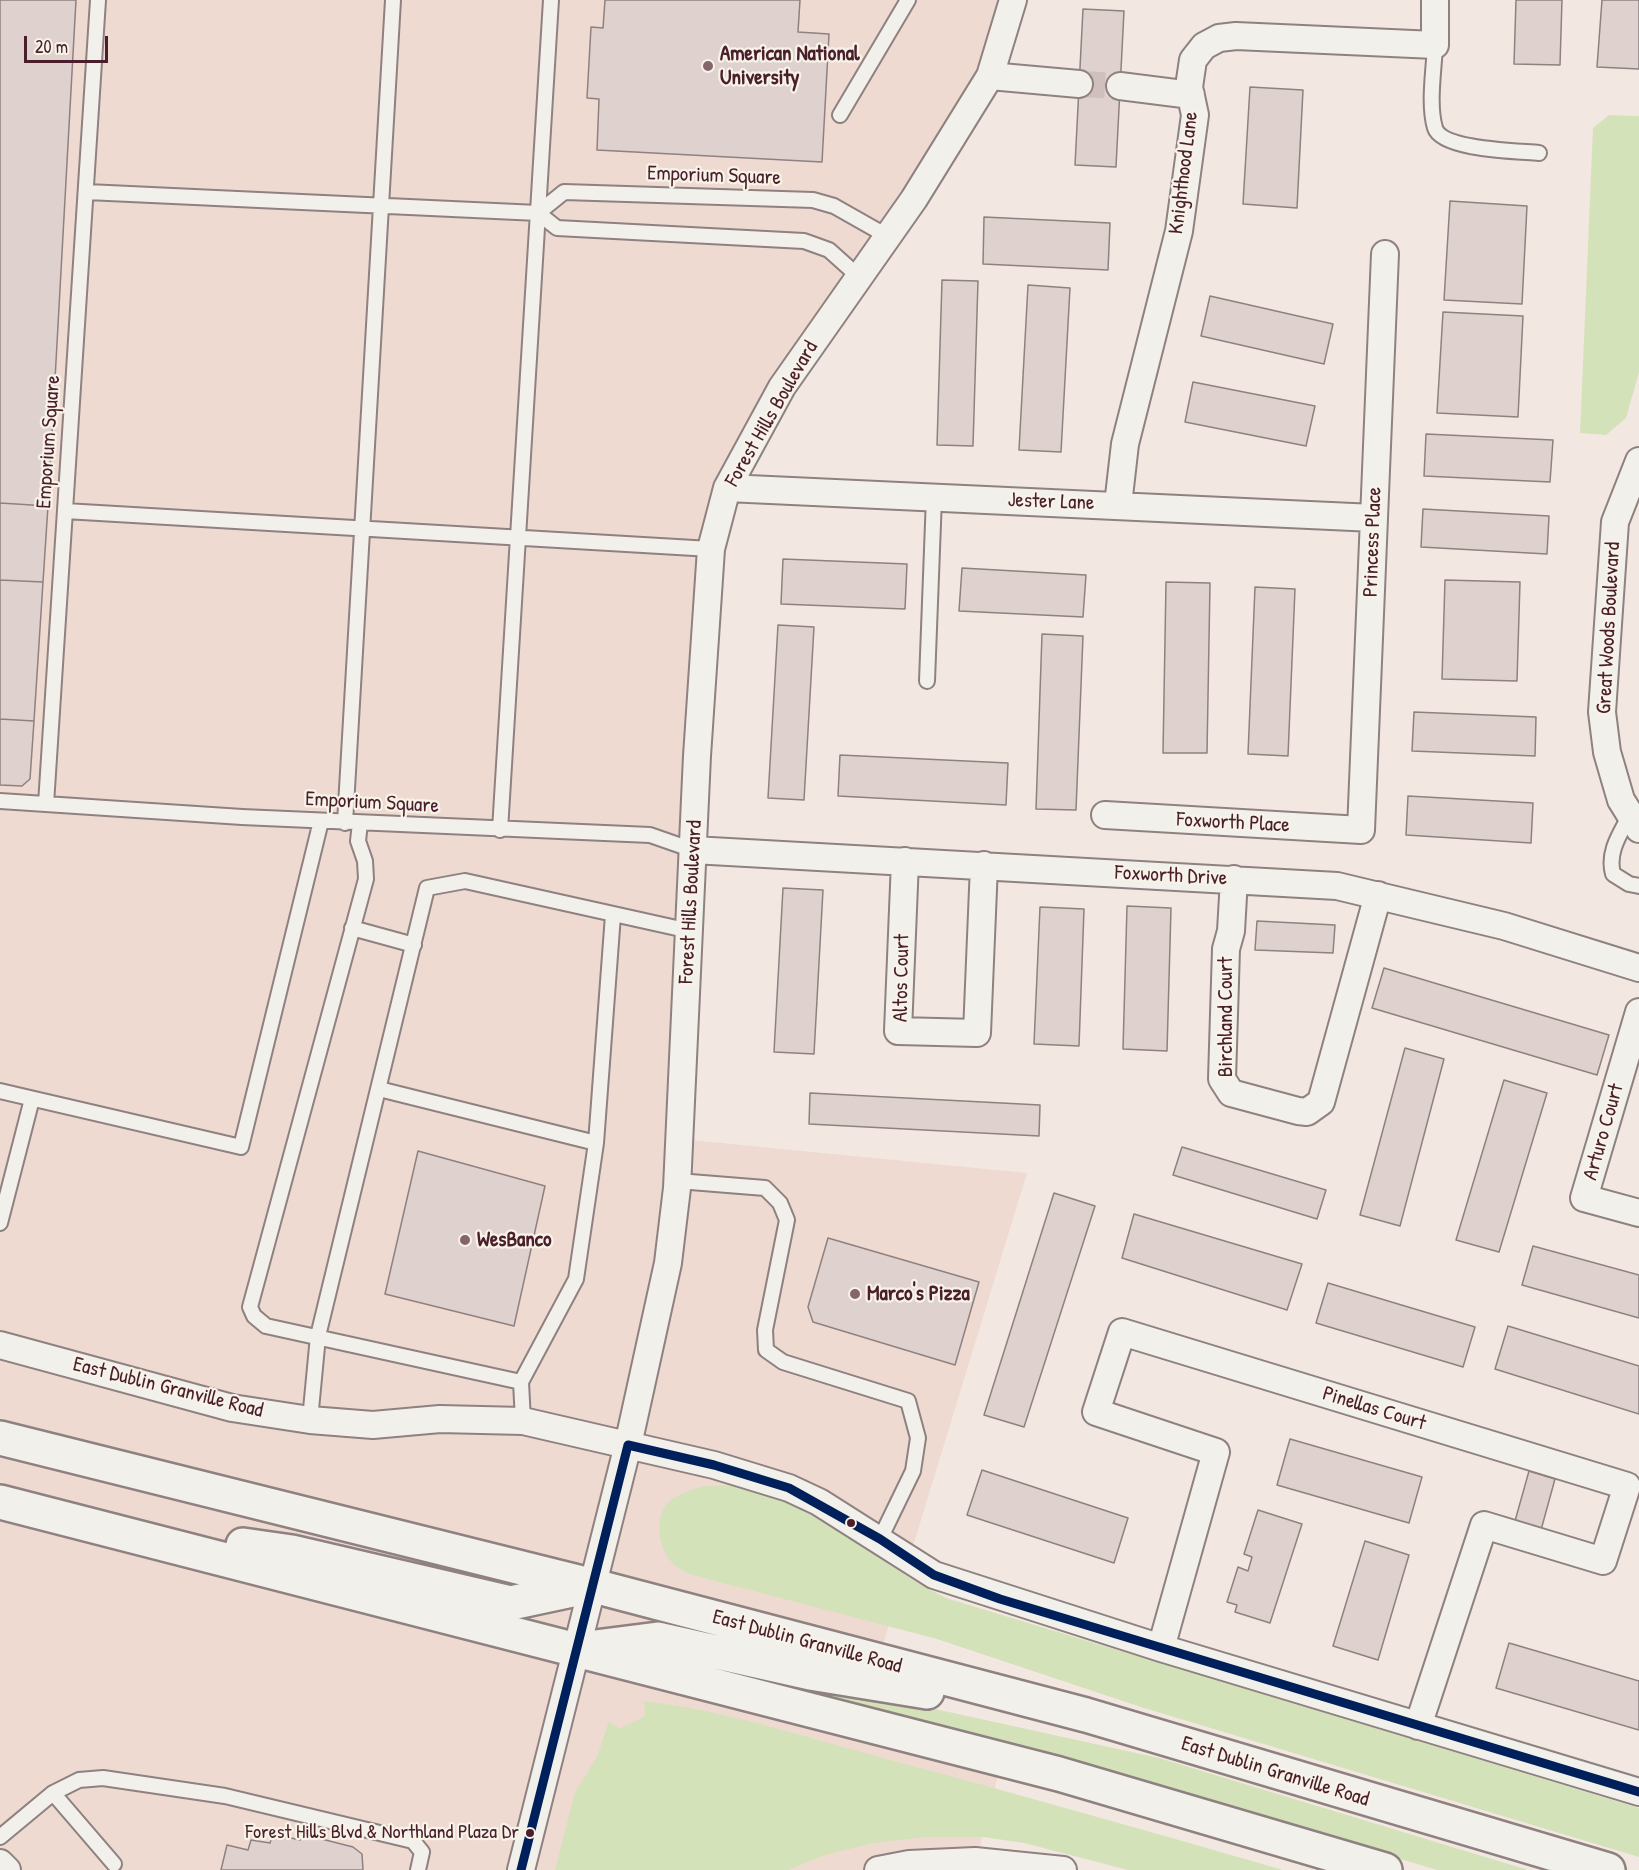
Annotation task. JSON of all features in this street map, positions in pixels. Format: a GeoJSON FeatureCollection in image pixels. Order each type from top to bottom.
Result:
{"type":"FeatureCollection","features":[{"type":"Feature","properties":{"kind":"main road","name":"East Dublin Granville Road"},"geometry":{"type":"LineString","coordinates":[[0,1438],[594,1586],[1086,1715],[1608,1870]]}},
{"type":"Feature","properties":{"kind":"main road"},"geometry":{"type":"LineString","coordinates":[[0,1502],[1059,1774],[1385,1870]]}},
{"type":"Feature","properties":{"kind":"main road"},"geometry":{"type":"LineString","coordinates":[[37,1512],[292,1552],[511,1603],[594,1586]]}},
{"type":"Feature","properties":{"kind":"main road"},"geometry":{"type":"LineString","coordinates":[[576,1649],[658,1639],[810,1674],[1086,1715]]}},
{"type":"Feature","properties":{"kind":"street","name":"Forest Hills Boulevard"},"geometry":{"type":"LineString","coordinates":[[521,1870],[594,1586],[668,1263],[678,1181],[693,850],[711,549],[727,488],[782,387],[914,199],[990,76],[1013,0]]}},
{"type":"Feature","properties":{"kind":"street"},"geometry":{"type":"LineString","coordinates":[[1435,0],[1435,45]]}},
{"type":"Feature","properties":{"kind":"street","name":"Knighthood Lane"},"geometry":{"type":"LineString","coordinates":[[1118,505],[1125,444],[1179,231],[1194,115],[1191,95],[1193,60],[1203,46],[1219,38],[1435,45]]}},
{"type":"Feature","properties":{"kind":"street"},"geometry":{"type":"LineString","coordinates":[[990,76],[1079,84]]}},
{"type":"Feature","properties":{"kind":"street"},"geometry":{"type":"LineString","coordinates":[[1120,86],[1191,95]]}},
{"type":"Feature","properties":{"kind":"street","name":"Princess Place"},"geometry":{"type":"LineString","coordinates":[[1361,830],[1385,254]]}},
{"type":"Feature","properties":{"kind":"street","name":"Great Woods Boulevard"},"geometry":{"type":"LineString","coordinates":[[1634,822],[1621,800],[1607,752],[1602,712],[1615,522],[1639,461]]}},
{"type":"Feature","properties":{"kind":"street","name":"Jester Lane"},"geometry":{"type":"LineString","coordinates":[[727,488],[1374,518]]}},
{"type":"Feature","properties":{"kind":"street","name":"Foxworth Place"},"geometry":{"type":"LineString","coordinates":[[1105,815],[1361,830]]}},
{"type":"Feature","properties":{"kind":"street","name":"Foxworth Drive"},"geometry":{"type":"LineString","coordinates":[[693,850],[1337,886],[1504,926],[1639,968]]}},
{"type":"Feature","properties":{"kind":"street","name":"Altos Court"},"geometry":{"type":"LineString","coordinates":[[904,861],[898,1031],[977,1034],[984,865]]}},
{"type":"Feature","properties":{"kind":"street","name":"Birchland Court"},"geometry":{"type":"LineString","coordinates":[[1234,879],[1231,931],[1226,949],[1222,1079],[1231,1093],[1307,1112],[1321,1102],[1378,895]]}},
{"type":"Feature","properties":{"kind":"street","name":"Arturo Court"},"geometry":{"type":"LineString","coordinates":[[1639,1012],[1584,1198],[1639,1213]]}},
{"type":"Feature","properties":{"kind":"street","name":"Pinellas Court"},"geometry":{"type":"LineString","coordinates":[[1161,1648],[1216,1452],[1096,1412],[1122,1332],[1627,1486],[1603,1561],[1484,1525],[1418,1726]]}},
{"type":"Feature","properties":{"kind":"street","name":"East Dublin Granville Road"},"geometry":{"type":"LineString","coordinates":[[0,1345],[232,1408],[310,1420],[372,1425],[440,1419],[523,1421],[714,1465],[789,1488],[880,1539],[934,1575],[1161,1648],[1639,1792]]}},
{"type":"Feature","properties":{"kind":"street"},"geometry":{"type":"LineString","coordinates":[[878,1870],[909,1864],[944,1866],[975,1861],[1063,1870]]}},
{"type":"Feature","properties":{"kind":"street"},"geometry":{"type":"LineString","coordinates":[[0,1863],[7,1870]]}},
{"type":"Feature","properties":{"kind":"lane","name":"Emporium Square"},"geometry":{"type":"LineString","coordinates":[[46,804],[98,0]]}},
{"type":"Feature","properties":{"kind":"lane"},"geometry":{"type":"LineString","coordinates":[[345,823],[393,0]]}},
{"type":"Feature","properties":{"kind":"lane"},"geometry":{"type":"LineString","coordinates":[[500,830],[551,0]]}},
{"type":"Feature","properties":{"kind":"lane"},"geometry":{"type":"LineString","coordinates":[[840,115],[908,0]]}},
{"type":"Feature","properties":{"kind":"lane"},"geometry":{"type":"LineString","coordinates":[[1435,45],[1433,115],[1436,130],[1446,141],[1461,145],[1539,153]]}},
{"type":"Feature","properties":{"kind":"lane"},"geometry":{"type":"LineString","coordinates":[[87,192],[538,213],[557,228],[804,241],[829,250],[858,276]]}},
{"type":"Feature","properties":{"kind":"lane","name":"Emporium Square"},"geometry":{"type":"LineString","coordinates":[[538,213],[564,192],[813,200],[834,206],[887,236]]}},
{"type":"Feature","properties":{"kind":"lane"},"geometry":{"type":"LineString","coordinates":[[927,681],[934,497]]}},
{"type":"Feature","properties":{"kind":"lane"},"geometry":{"type":"LineString","coordinates":[[65,511],[711,549]]}},
{"type":"Feature","properties":{"kind":"lane","name":"Emporium Square"},"geometry":{"type":"LineString","coordinates":[[0,801],[345,823],[650,835],[693,850]]}},
{"type":"Feature","properties":{"kind":"lane"},"geometry":{"type":"LineString","coordinates":[[0,1090],[240,1147],[321,821]]}},
{"type":"Feature","properties":{"kind":"lane"},"geometry":{"type":"LineString","coordinates":[[1634,822],[1613,848],[1610,862],[1613,874],[1629,884],[1639,886]]}},
{"type":"Feature","properties":{"kind":"lane"},"geometry":{"type":"LineString","coordinates":[[360,823],[358,841],[365,861],[366,879],[250,1307],[254,1316],[267,1326],[521,1382]]}},
{"type":"Feature","properties":{"kind":"lane"},"geometry":{"type":"LineString","coordinates":[[310,1420],[318,1336],[427,888],[465,881],[690,931]]}},
{"type":"Feature","properties":{"kind":"lane"},"geometry":{"type":"LineString","coordinates":[[523,1421],[521,1382],[576,1279],[596,1143],[613,915]]}},
{"type":"Feature","properties":{"kind":"lane"},"geometry":{"type":"LineString","coordinates":[[352,928],[414,945]]}},
{"type":"Feature","properties":{"kind":"lane"},"geometry":{"type":"LineString","coordinates":[[379,1089],[596,1143]]}},
{"type":"Feature","properties":{"kind":"lane"},"geometry":{"type":"LineString","coordinates":[[0,1223],[32,1099]]}},
{"type":"Feature","properties":{"kind":"lane"},"geometry":{"type":"LineString","coordinates":[[678,1181],[765,1188],[780,1203],[787,1220],[765,1330],[766,1350],[783,1362],[908,1401],[918,1438],[913,1471],[880,1539]]}},
{"type":"Feature","properties":{"kind":"lane"},"geometry":{"type":"LineString","coordinates":[[0,1837],[53,1793],[79,1780],[103,1778],[225,1796],[413,1841],[422,1852],[418,1870]]}},
{"type":"Feature","properties":{"kind":"lane"},"geometry":{"type":"LineString","coordinates":[[53,1793],[115,1868]]}},
{"type":"Feature","properties":{"kind":"shaded area"},"geometry":{"type":"Polygon","coordinates":[[[0,0],[1012,0],[978,104],[773,400],[730,497],[709,587],[680,1139],[1027,1173],[867,1697],[1009,1732],[974,1870],[0,1870],[0,0]]]}},
{"type":"Feature","properties":{"kind":"green space"},"geometry":{"type":"Polygon","coordinates":[[[1609,115],[1639,116],[1639,372],[1626,418],[1606,435],[1580,433],[1593,128],[1609,115]]]}},
{"type":"Feature","properties":{"kind":"green space"},"geometry":{"type":"Polygon","coordinates":[[[703,1486],[735,1486],[764,1493],[791,1505],[845,1535],[897,1570],[949,1599],[1639,1808],[1639,1857],[1144,1708],[937,1639],[689,1574],[678,1568],[666,1554],[660,1539],[659,1524],[668,1503],[684,1493],[703,1486]]]}},
{"type":"Feature","properties":{"kind":"green space"},"geometry":{"type":"Polygon","coordinates":[[[734,1665],[1159,1758],[1528,1870],[1437,1870],[1108,1771],[732,1671],[734,1665]]]}},
{"type":"Feature","properties":{"kind":"green space"},"geometry":{"type":"Polygon","coordinates":[[[644,1701],[674,1705],[762,1724],[1283,1870],[1128,1870],[1024,1843],[983,1837],[925,1837],[873,1843],[825,1855],[788,1870],[555,1870],[575,1792],[597,1757],[609,1721],[619,1729],[645,1716],[644,1701]]]}},
{"type":"Feature","properties":{"kind":"building"},"geometry":{"type":"Polygon","coordinates":[[[0,0],[76,0],[48,506],[0,503],[0,0]]]}},
{"type":"Feature","properties":{"kind":"building","name":"American National University"},"geometry":{"type":"Polygon","coordinates":[[[605,0],[800,0],[798,32],[829,34],[822,162],[597,150],[599,99],[587,98],[591,27],[603,28],[605,0]]]}},
{"type":"Feature","properties":{"kind":"building"},"geometry":{"type":"Polygon","coordinates":[[[1516,0],[1562,0],[1560,65],[1514,64],[1516,0]]]}},
{"type":"Feature","properties":{"kind":"building"},"geometry":{"type":"Polygon","coordinates":[[[1602,0],[1639,0],[1639,69],[1597,67],[1602,0]]]}},
{"type":"Feature","properties":{"kind":"building"},"geometry":{"type":"Polygon","coordinates":[[[1083,9],[1124,11],[1116,167],[1075,165],[1083,9]]]}},
{"type":"Feature","properties":{"kind":"building"},"geometry":{"type":"Polygon","coordinates":[[[1250,87],[1303,90],[1297,208],[1243,204],[1250,87]]]}},
{"type":"Feature","properties":{"kind":"building"},"geometry":{"type":"Polygon","coordinates":[[[1450,201],[1527,206],[1522,304],[1444,300],[1450,201]]]}},
{"type":"Feature","properties":{"kind":"building"},"geometry":{"type":"Polygon","coordinates":[[[984,217],[1110,223],[1108,270],[983,264],[984,217]]]}},
{"type":"Feature","properties":{"kind":"building"},"geometry":{"type":"Polygon","coordinates":[[[942,280],[978,281],[973,446],[937,445],[942,280]]]}},
{"type":"Feature","properties":{"kind":"building"},"geometry":{"type":"Polygon","coordinates":[[[1028,285],[1070,288],[1061,452],[1019,450],[1028,285]]]}},
{"type":"Feature","properties":{"kind":"building"},"geometry":{"type":"Polygon","coordinates":[[[1210,296],[1333,324],[1324,364],[1201,336],[1210,296]]]}},
{"type":"Feature","properties":{"kind":"building"},"geometry":{"type":"Polygon","coordinates":[[[1443,312],[1523,316],[1518,417],[1437,413],[1443,312]]]}},
{"type":"Feature","properties":{"kind":"building"},"geometry":{"type":"Polygon","coordinates":[[[1193,382],[1315,406],[1306,446],[1185,422],[1193,382]]]}},
{"type":"Feature","properties":{"kind":"building"},"geometry":{"type":"Polygon","coordinates":[[[1426,434],[1553,440],[1550,482],[1424,476],[1426,434]]]}},
{"type":"Feature","properties":{"kind":"building"},"geometry":{"type":"Polygon","coordinates":[[[0,503],[48,506],[43,582],[0,580],[0,503]]]}},
{"type":"Feature","properties":{"kind":"building"},"geometry":{"type":"Polygon","coordinates":[[[1423,509],[1549,516],[1547,554],[1421,547],[1423,509]]]}},
{"type":"Feature","properties":{"kind":"building"},"geometry":{"type":"Polygon","coordinates":[[[783,559],[907,564],[905,609],[781,604],[783,559]]]}},
{"type":"Feature","properties":{"kind":"building"},"geometry":{"type":"Polygon","coordinates":[[[962,568],[1086,575],[1083,617],[959,611],[962,568]]]}},
{"type":"Feature","properties":{"kind":"building"},"geometry":{"type":"Polygon","coordinates":[[[0,580],[43,582],[34,721],[0,719],[0,580]]]}},
{"type":"Feature","properties":{"kind":"building"},"geometry":{"type":"Polygon","coordinates":[[[1445,580],[1520,582],[1517,681],[1442,679],[1445,580]]]}},
{"type":"Feature","properties":{"kind":"building"},"geometry":{"type":"Polygon","coordinates":[[[1166,582],[1210,583],[1207,753],[1163,753],[1166,582]]]}},
{"type":"Feature","properties":{"kind":"building"},"geometry":{"type":"Polygon","coordinates":[[[1255,587],[1295,589],[1288,756],[1248,754],[1255,587]]]}},
{"type":"Feature","properties":{"kind":"building"},"geometry":{"type":"Polygon","coordinates":[[[778,625],[814,627],[804,800],[768,798],[778,625]]]}},
{"type":"Feature","properties":{"kind":"building"},"geometry":{"type":"Polygon","coordinates":[[[1042,634],[1083,636],[1076,810],[1036,809],[1042,634]]]}},
{"type":"Feature","properties":{"kind":"building"},"geometry":{"type":"Polygon","coordinates":[[[1414,712],[1536,717],[1535,756],[1412,751],[1414,712]]]}},
{"type":"Feature","properties":{"kind":"building"},"geometry":{"type":"Polygon","coordinates":[[[0,719],[34,721],[30,779],[22,786],[0,785],[0,719]]]}},
{"type":"Feature","properties":{"kind":"building"},"geometry":{"type":"Polygon","coordinates":[[[840,755],[1008,763],[1006,805],[838,796],[840,755]]]}},
{"type":"Feature","properties":{"kind":"building"},"geometry":{"type":"Polygon","coordinates":[[[1408,796],[1533,803],[1531,843],[1406,835],[1408,796]]]}},
{"type":"Feature","properties":{"kind":"building"},"geometry":{"type":"Polygon","coordinates":[[[783,888],[823,890],[814,1054],[774,1052],[783,888]]]}},
{"type":"Feature","properties":{"kind":"building"},"geometry":{"type":"Polygon","coordinates":[[[1127,906],[1171,908],[1167,1051],[1123,1049],[1127,906]]]}},
{"type":"Feature","properties":{"kind":"building"},"geometry":{"type":"Polygon","coordinates":[[[1040,907],[1084,909],[1079,1046],[1034,1044],[1040,907]]]}},
{"type":"Feature","properties":{"kind":"building"},"geometry":{"type":"Polygon","coordinates":[[[1257,921],[1335,925],[1333,953],[1255,950],[1257,921]]]}},
{"type":"Feature","properties":{"kind":"building"},"geometry":{"type":"Polygon","coordinates":[[[1384,968],[1609,1035],[1597,1075],[1372,1008],[1384,968]]]}},
{"type":"Feature","properties":{"kind":"building"},"geometry":{"type":"Polygon","coordinates":[[[1405,1048],[1444,1059],[1400,1226],[1360,1215],[1405,1048]]]}},
{"type":"Feature","properties":{"kind":"building"},"geometry":{"type":"Polygon","coordinates":[[[1504,1080],[1547,1093],[1499,1252],[1456,1240],[1504,1080]]]}},
{"type":"Feature","properties":{"kind":"building"},"geometry":{"type":"Polygon","coordinates":[[[810,1093],[1040,1105],[1039,1136],[809,1124],[810,1093]]]}},
{"type":"Feature","properties":{"kind":"building"},"geometry":{"type":"Polygon","coordinates":[[[1182,1147],[1326,1190],[1317,1219],[1173,1175],[1182,1147]]]}},
{"type":"Feature","properties":{"kind":"building","name":"WesBanco"},"geometry":{"type":"Polygon","coordinates":[[[418,1151],[545,1186],[514,1326],[385,1294],[418,1151]]]}},
{"type":"Feature","properties":{"kind":"building"},"geometry":{"type":"Polygon","coordinates":[[[1054,1193],[1095,1206],[1024,1427],[984,1415],[1054,1193]]]}},
{"type":"Feature","properties":{"kind":"building"},"geometry":{"type":"Polygon","coordinates":[[[1134,1214],[1302,1264],[1287,1310],[1122,1258],[1134,1214]]]}},
{"type":"Feature","properties":{"kind":"building"},"geometry":{"type":"Polygon","coordinates":[[[828,1238],[979,1282],[955,1365],[813,1322],[808,1307],[828,1238]]]}},
{"type":"Feature","properties":{"kind":"building"},"geometry":{"type":"Polygon","coordinates":[[[1533,1246],[1639,1275],[1639,1318],[1522,1285],[1533,1246]]]}},
{"type":"Feature","properties":{"kind":"building"},"geometry":{"type":"Polygon","coordinates":[[[1328,1283],[1475,1327],[1463,1367],[1316,1323],[1328,1283]]]}},
{"type":"Feature","properties":{"kind":"building"},"geometry":{"type":"Polygon","coordinates":[[[1508,1326],[1639,1366],[1639,1414],[1495,1369],[1508,1326]]]}},
{"type":"Feature","properties":{"kind":"building"},"geometry":{"type":"Polygon","coordinates":[[[1290,1439],[1422,1477],[1409,1523],[1277,1485],[1290,1439]]]}},
{"type":"Feature","properties":{"kind":"building"},"geometry":{"type":"Polygon","coordinates":[[[982,1470],[1128,1518],[1114,1563],[967,1515],[982,1470]]]}},
{"type":"Feature","properties":{"kind":"building"},"geometry":{"type":"Polygon","coordinates":[[[1529,1471],[1555,1479],[1541,1530],[1515,1521],[1529,1471]]]}},
{"type":"Feature","properties":{"kind":"building"},"geometry":{"type":"Polygon","coordinates":[[[1258,1510],[1302,1524],[1270,1623],[1235,1612],[1237,1605],[1227,1602],[1238,1567],[1248,1571],[1252,1557],[1244,1554],[1258,1510]]]}},
{"type":"Feature","properties":{"kind":"building"},"geometry":{"type":"Polygon","coordinates":[[[1365,1541],[1409,1555],[1378,1660],[1333,1646],[1365,1541]]]}},
{"type":"Feature","properties":{"kind":"building"},"geometry":{"type":"Polygon","coordinates":[[[1509,1643],[1639,1681],[1639,1730],[1496,1688],[1509,1643]]]}},
{"type":"Feature","properties":{"kind":"building"},"geometry":{"type":"Polygon","coordinates":[[[273,1834],[300,1840],[302,1834],[353,1847],[362,1854],[363,1870],[221,1870],[227,1845],[248,1850],[251,1840],[270,1843],[273,1834]]]}},
{"type":"Feature","properties":{"kind":"tunnel"},"geometry":{"type":"LineString","coordinates":[[1079,84],[1120,86]]}},
{"type":"Feature","properties":{"kind":"transit line"},"geometry":{"type":"LineString","coordinates":[[628,1445],[714,1465],[789,1488],[880,1539],[934,1575],[1000,1599],[1639,1792]]}},
{"type":"Feature","properties":{"kind":"transit line"},"geometry":{"type":"LineString","coordinates":[[521,1870],[628,1445]]}},
{"type":"Feature","properties":{"kind":"place","name":"American National University"},"geometry":{"type":"Point","coordinates":[708,66]}},
{"type":"Feature","properties":{"kind":"place","name":"WesBanco"},"geometry":{"type":"Point","coordinates":[465,1240]}},
{"type":"Feature","properties":{"kind":"place","name":"Marco's Pizza"},"geometry":{"type":"Point","coordinates":[855,1294]}},
{"type":"Feature","properties":{"kind":"place","name":"Forest Hills Blvd & Northland Plaza Dr"},"geometry":{"type":"Point","coordinates":[530,1833]}}]}
